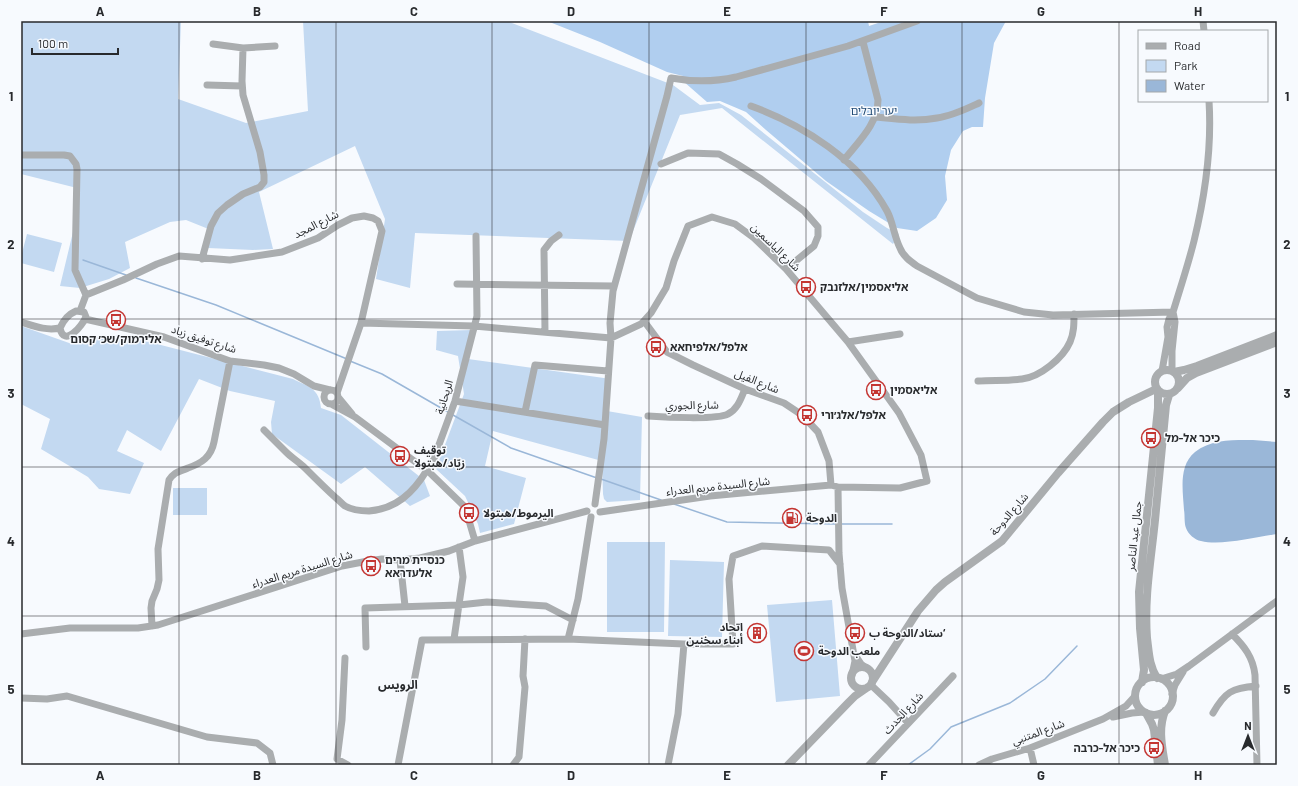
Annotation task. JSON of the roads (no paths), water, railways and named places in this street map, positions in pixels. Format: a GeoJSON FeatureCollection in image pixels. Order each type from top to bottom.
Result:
{"type":"FeatureCollection","features":[{"type":"Feature","properties":{"kind":"street"},"geometry":{"type":"LineString","coordinates":[[595,504],[605,425],[611,338],[610,323],[614,286],[671,78],[697,81],[721,81],[814,57],[863,42],[917,21]]}},
{"type":"Feature","properties":{"kind":"street"},"geometry":{"type":"LineString","coordinates":[[844,160],[871,125],[878,109],[878,100],[863,42]]}},
{"type":"Feature","properties":{"kind":"street"},"geometry":{"type":"LineString","coordinates":[[213,44],[243,48],[275,46]]}},
{"type":"Feature","properties":{"kind":"street"},"geometry":{"type":"LineString","coordinates":[[202,259],[211,226],[218,213],[243,194],[260,187],[264,182],[260,152],[246,107],[242,86],[243,48]]}},
{"type":"Feature","properties":{"kind":"street"},"geometry":{"type":"LineString","coordinates":[[207,85],[242,86]]}},
{"type":"Feature","properties":{"kind":"street"},"geometry":{"type":"LineString","coordinates":[[1162,371],[1168,337],[1167,327],[1194,242],[1205,189],[1210,119],[1209,102]]}},
{"type":"Feature","properties":{"kind":"street"},"geometry":{"type":"LineString","coordinates":[[875,117],[907,121],[933,119],[955,113],[979,103]]}},
{"type":"Feature","properties":{"kind":"street"},"geometry":{"type":"LineString","coordinates":[[751,106],[781,118],[827,145],[856,170],[875,193],[892,222],[900,248],[909,261],[977,298],[1024,312],[1053,315],[1173,312]]}},
{"type":"Feature","properties":{"kind":"street"},"geometry":{"type":"LineString","coordinates":[[661,164],[688,153],[719,154],[761,179],[804,211],[818,227],[818,236],[814,246],[786,269]]}},
{"type":"Feature","properties":{"kind":"street"},"geometry":{"type":"LineString","coordinates":[[21,156],[70,156],[78,169],[75,270],[86,295],[80,311]]}},
{"type":"Feature","properties":{"kind":"street","name":"شارع المجد"},"geometry":{"type":"LineString","coordinates":[[86,295],[179,256],[230,260],[282,252],[318,238],[352,218],[364,216],[373,218],[378,221],[382,230],[361,323],[335,393]]}},
{"type":"Feature","properties":{"kind":"street","name":"شارع الياسمين"},"geometry":{"type":"LineString","coordinates":[[611,338],[632,329],[644,321],[666,288],[674,261],[688,226],[712,217],[735,224],[754,238],[786,269],[848,342],[899,413],[921,455],[926,481],[900,488],[838,487]]}},
{"type":"Feature","properties":{"kind":"street"},"geometry":{"type":"LineString","coordinates":[[545,332],[544,250],[550,241],[558,235]]}},
{"type":"Feature","properties":{"kind":"street","name":"الريحانية"},"geometry":{"type":"LineString","coordinates":[[264,430],[345,506],[363,511],[378,510],[390,507],[400,501],[420,483],[428,471],[455,401],[477,316],[476,236]]}},
{"type":"Feature","properties":{"kind":"street"},"geometry":{"type":"LineString","coordinates":[[457,284],[614,286]]}},
{"type":"Feature","properties":{"kind":"street"},"geometry":{"type":"LineString","coordinates":[[74,312],[84,312],[85,319],[75,333],[71,335],[64,335],[62,333],[60,328],[62,322],[74,312]]}},
{"type":"Feature","properties":{"kind":"street"},"geometry":{"type":"LineString","coordinates":[[1173,312],[1175,322],[1172,351],[1173,372]]}},
{"type":"Feature","properties":{"kind":"street"},"geometry":{"type":"LineString","coordinates":[[978,380],[1024,379],[1043,371],[1061,356],[1070,343],[1074,329],[1074,314]]}},
{"type":"Feature","properties":{"kind":"street","name":"شارع توفيق زياد"},"geometry":{"type":"LineString","coordinates":[[85,319],[164,337],[230,361],[264,364],[279,368],[294,374],[314,386]]}},
{"type":"Feature","properties":{"kind":"street","name":"شارع الفيل"},"geometry":{"type":"LineString","coordinates":[[644,321],[667,352],[745,389],[784,403],[802,415],[818,432],[829,461],[831,485]]}},
{"type":"Feature","properties":{"kind":"street"},"geometry":{"type":"LineString","coordinates":[[21,322],[36,327],[49,329],[60,328]]}},
{"type":"Feature","properties":{"kind":"street"},"geometry":{"type":"LineString","coordinates":[[361,323],[474,326],[611,338]]}},
{"type":"Feature","properties":{"kind":"street"},"geometry":{"type":"LineString","coordinates":[[848,342],[900,334]]}},
{"type":"Feature","properties":{"kind":"street"},"geometry":{"type":"LineString","coordinates":[[1173,372],[1198,366],[1277,336]]}},
{"type":"Feature","properties":{"kind":"street"},"geometry":{"type":"LineString","coordinates":[[1178,388],[1178,376],[1173,372],[1166,370],[1162,371],[1159,372],[1155,378],[1155,386],[1157,390],[1164,395],[1169,395],[1172,394],[1178,388],[1187,378],[1196,373],[1277,342]]}},
{"type":"Feature","properties":{"kind":"street"},"geometry":{"type":"LineString","coordinates":[[152,626],[151,608],[159,580],[158,550],[169,480],[173,474],[189,468],[211,454],[230,361]]}},
{"type":"Feature","properties":{"kind":"street"},"geometry":{"type":"LineString","coordinates":[[525,412],[535,365],[608,371]]}},
{"type":"Feature","properties":{"kind":"street"},"geometry":{"type":"LineString","coordinates":[[314,386],[335,393],[355,417]]}},
{"type":"Feature","properties":{"kind":"street"},"geometry":{"type":"LineString","coordinates":[[314,386],[327,402],[355,417],[428,471],[465,507],[475,541]]}},
{"type":"Feature","properties":{"kind":"street","name":"شارع الجوري"},"geometry":{"type":"LineString","coordinates":[[648,416],[699,417],[728,415],[737,407],[745,389]]}},
{"type":"Feature","properties":{"kind":"street","name":"شارع الدوحة"},"geometry":{"type":"LineString","coordinates":[[788,765],[855,696],[870,685],[887,661],[918,611],[936,590],[1002,541],[1073,456],[1113,412],[1129,402],[1157,390]]}},
{"type":"Feature","properties":{"kind":"street","name":"جمال عبد الناصر"},"geometry":{"type":"LineString","coordinates":[[1142,682],[1144,670],[1140,628],[1139,592],[1158,408],[1157,390]]}},
{"type":"Feature","properties":{"kind":"street"},"geometry":{"type":"LineString","coordinates":[[327,402],[324,398],[325,393],[335,393]]}},
{"type":"Feature","properties":{"kind":"street"},"geometry":{"type":"LineString","coordinates":[[327,402],[335,403],[335,393]]}},
{"type":"Feature","properties":{"kind":"street","name":"جمال عبد الناصر"},"geometry":{"type":"LineString","coordinates":[[1159,679],[1152,670],[1150,661],[1146,621],[1146,592],[1155,521],[1166,405],[1169,395]]}},
{"type":"Feature","properties":{"kind":"street"},"geometry":{"type":"LineString","coordinates":[[455,401],[605,425]]}},
{"type":"Feature","properties":{"kind":"street","name":"شارع السيدة مريم العدراء"},"geometry":{"type":"LineString","coordinates":[[600,512],[710,496],[831,485],[838,487]]}},
{"type":"Feature","properties":{"kind":"street"},"geometry":{"type":"LineString","coordinates":[[838,487],[840,564],[843,601],[857,658],[868,669],[873,676],[870,685],[860,689],[854,685],[852,677],[853,672],[858,668],[868,669],[875,669],[887,661]]}},
{"type":"Feature","properties":{"kind":"street"},"geometry":{"type":"LineString","coordinates":[[568,639],[578,599],[591,517],[588,515],[587,511],[590,505],[595,504]]}},
{"type":"Feature","properties":{"kind":"street"},"geometry":{"type":"LineString","coordinates":[[591,517],[596,517],[600,512],[599,508],[595,504]]}},
{"type":"Feature","properties":{"kind":"street","name":"شارع السيدة مريم العدراء"},"geometry":{"type":"LineString","coordinates":[[21,634],[70,628],[138,628],[152,626],[177,620],[342,566],[375,560],[420,558],[475,541],[587,511]]}},
{"type":"Feature","properties":{"kind":"street"},"geometry":{"type":"LineString","coordinates":[[398,765],[422,640],[568,639],[684,644],[733,644],[729,579],[733,556],[762,546],[800,547],[829,550],[840,564]]}},
{"type":"Feature","properties":{"kind":"street"},"geometry":{"type":"LineString","coordinates":[[454,639],[463,577],[459,547]]}},
{"type":"Feature","properties":{"kind":"street"},"geometry":{"type":"LineString","coordinates":[[400,560],[405,606]]}},
{"type":"Feature","properties":{"kind":"street"},"geometry":{"type":"LineString","coordinates":[[1159,679],[1177,674],[1277,601]]}},
{"type":"Feature","properties":{"kind":"street"},"geometry":{"type":"LineString","coordinates":[[366,647],[365,608],[459,605],[487,602],[546,606],[572,620]]}},
{"type":"Feature","properties":{"kind":"street"},"geometry":{"type":"LineString","coordinates":[[1232,634],[1244,646],[1254,666],[1256,686],[1257,765]]}},
{"type":"Feature","properties":{"kind":"street"},"geometry":{"type":"LineString","coordinates":[[513,765],[518,757],[525,687],[523,676],[525,639]]}},
{"type":"Feature","properties":{"kind":"street"},"geometry":{"type":"LineString","coordinates":[[668,765],[678,714],[684,644]]}},
{"type":"Feature","properties":{"kind":"street"},"geometry":{"type":"LineString","coordinates":[[846,705],[850,693],[855,652]]}},
{"type":"Feature","properties":{"kind":"street"},"geometry":{"type":"LineString","coordinates":[[345,658],[342,720],[337,759],[348,765]]}},
{"type":"Feature","properties":{"kind":"street"},"geometry":{"type":"LineString","coordinates":[[1172,694],[1178,680],[1189,666]]}},
{"type":"Feature","properties":{"kind":"street","name":"شارع الحدث"},"geometry":{"type":"LineString","coordinates":[[869,765],[953,676]]}},
{"type":"Feature","properties":{"kind":"street"},"geometry":{"type":"LineString","coordinates":[[1158,765],[1154,730],[1145,713],[1139,708],[1135,696],[1136,690],[1142,682],[1150,678],[1159,679],[1167,683],[1172,694],[1170,705],[1162,718],[1161,728],[1165,765]]}},
{"type":"Feature","properties":{"kind":"street"},"geometry":{"type":"LineString","coordinates":[[870,685],[908,723]]}},
{"type":"Feature","properties":{"kind":"street"},"geometry":{"type":"LineString","coordinates":[[1213,713],[1219,702],[1232,690],[1256,686]]}},
{"type":"Feature","properties":{"kind":"street"},"geometry":{"type":"LineString","coordinates":[[21,698],[47,699],[68,696],[207,737],[257,743],[270,753],[273,765]]}},
{"type":"Feature","properties":{"kind":"street"},"geometry":{"type":"LineString","coordinates":[[1103,719],[1126,706],[1135,696]]}},
{"type":"Feature","properties":{"kind":"street"},"geometry":{"type":"LineString","coordinates":[[1103,719],[1132,713],[1156,715],[1165,711]]}},
{"type":"Feature","properties":{"kind":"street","name":"شارع المتنبي"},"geometry":{"type":"LineString","coordinates":[[979,765],[992,759],[1030,748],[1103,719]]}},
{"type":"Feature","properties":{"kind":"street"},"geometry":{"type":"LineString","coordinates":[[1030,748],[1034,765]]}},
{"type":"Feature","properties":{"kind":"water"},"geometry":{"type":"Polygon","coordinates":[[[1253,440],[1277,442],[1277,534],[1229,542],[1209,542],[1196,539],[1188,532],[1185,521],[1183,479],[1186,464],[1195,452],[1215,442],[1253,440]]]}},
{"type":"Feature","properties":{"kind":"waterway"},"geometry":{"type":"LineString","coordinates":[[83,260],[126,275]]}},
{"type":"Feature","properties":{"kind":"waterway"},"geometry":{"type":"LineString","coordinates":[[136,278],[216,305],[347,359]]}},
{"type":"Feature","properties":{"kind":"waterway"},"geometry":{"type":"LineString","coordinates":[[350,361],[382,374],[448,412]]}},
{"type":"Feature","properties":{"kind":"waterway"},"geometry":{"type":"LineString","coordinates":[[453,415],[511,448],[597,478]]}},
{"type":"Feature","properties":{"kind":"waterway"},"geometry":{"type":"LineString","coordinates":[[601,479],[661,500]]}},
{"type":"Feature","properties":{"kind":"waterway"},"geometry":{"type":"LineString","coordinates":[[674,504],[727,522],[835,524]]}},
{"type":"Feature","properties":{"kind":"waterway"},"geometry":{"type":"LineString","coordinates":[[841,524],[892,524]]}},
{"type":"Feature","properties":{"kind":"waterway"},"geometry":{"type":"LineString","coordinates":[[908,765],[930,749],[951,727],[1010,703],[1045,679],[1077,646]]}},
{"type":"Feature","properties":{"kind":"place","name":"אליאסמין/אלזנבק"},"geometry":{"type":"Point","coordinates":[806,287]}},
{"type":"Feature","properties":{"kind":"place","name":"אלירמוק/שכ׳ קסום"},"geometry":{"type":"Point","coordinates":[116,320]}},
{"type":"Feature","properties":{"kind":"place","name":"אלפל/אלפיחאא"},"geometry":{"type":"Point","coordinates":[656,347]}},
{"type":"Feature","properties":{"kind":"place","name":"אליאסמין"},"geometry":{"type":"Point","coordinates":[876,390]}},
{"type":"Feature","properties":{"kind":"place","name":"אלפל/אלג׳ורי"},"geometry":{"type":"Point","coordinates":[807,415]}},
{"type":"Feature","properties":{"kind":"place","name":"כיכר אל-מל"},"geometry":{"type":"Point","coordinates":[1151,438]}},
{"type":"Feature","properties":{"kind":"place","name":"توقيف زيّاد/هبتولا"},"geometry":{"type":"Point","coordinates":[400,456]}},
{"type":"Feature","properties":{"kind":"place","name":"اليرموط/هبتولا"},"geometry":{"type":"Point","coordinates":[469,513]}},
{"type":"Feature","properties":{"kind":"place","name":"الدوحة"},"geometry":{"type":"Point","coordinates":[792,518]}},
{"type":"Feature","properties":{"kind":"place","name":"כנסיית מרים אלעדראא"},"geometry":{"type":"Point","coordinates":[371,566]}},
{"type":"Feature","properties":{"kind":"place","name":"اتحاد أبناء سخنين"},"geometry":{"type":"Point","coordinates":[757,633]}},
{"type":"Feature","properties":{"kind":"place","name":"ستاد/الدوحة ب‘"},"geometry":{"type":"Point","coordinates":[855,633]}},
{"type":"Feature","properties":{"kind":"place","name":"ملعب الدوحة"},"geometry":{"type":"Point","coordinates":[804,651]}},
{"type":"Feature","properties":{"kind":"place","name":"כיכר אל-כרבה"},"geometry":{"type":"Point","coordinates":[1154,748]}},
{"type":"Feature","properties":{"kind":"district","name":"الرويس"},"geometry":{"type":"Point","coordinates":[398,685]}},
{"type":"Feature","properties":{"kind":"park label","name":"יער יובלים"},"geometry":{"type":"Point","coordinates":[874,111]}}]}
